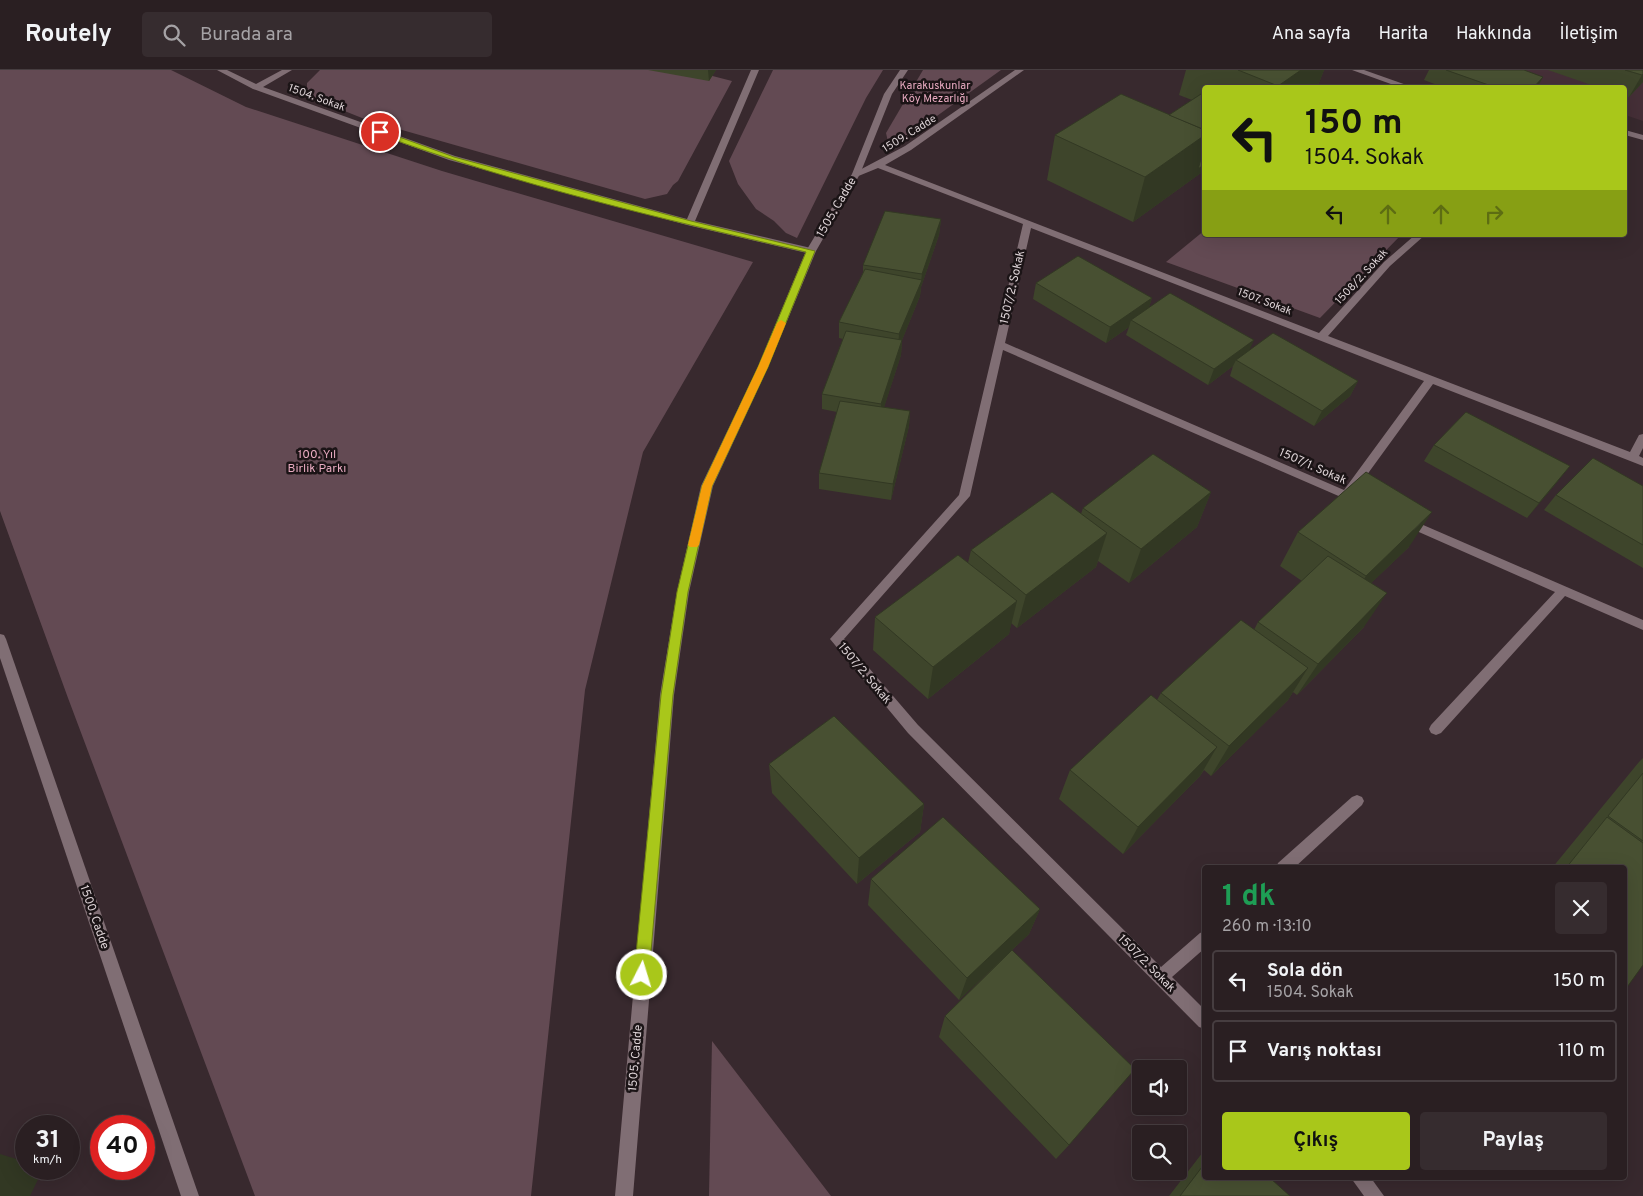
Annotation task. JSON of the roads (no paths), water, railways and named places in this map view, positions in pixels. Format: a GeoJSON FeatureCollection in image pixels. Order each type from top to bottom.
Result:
{"type":"FeatureCollection","features":[{"type":"Feature","properties":{"kind":"street","name":"1504. Sokak"},"geometry":{"type":"LineString","coordinates":[[221,70],[256,87],[452,158],[690,223],[811,251]]}},
{"type":"Feature","properties":{"kind":"street"},"geometry":{"type":"LineString","coordinates":[[256,87],[288,70]]}},
{"type":"Feature","properties":{"kind":"street"},"geometry":{"type":"LineString","coordinates":[[690,223],[755,70]]}},
{"type":"Feature","properties":{"kind":"street","name":"1505. Cadde"},"geometry":{"type":"LineString","coordinates":[[624,1196],[667,695],[683,592],[707,486],[763,367],[811,251],[856,174],[888,94],[904,70]]}},
{"type":"Feature","properties":{"kind":"street","name":"1509. Cadde"},"geometry":{"type":"LineString","coordinates":[[856,174],[878,165],[933,132],[1020,70]]}},
{"type":"Feature","properties":{"kind":"street"},"geometry":{"type":"LineString","coordinates":[[1356,70],[1402,85]]}},
{"type":"Feature","properties":{"kind":"street"},"geometry":{"type":"LineString","coordinates":[[1627,133],[1643,138]]}},
{"type":"Feature","properties":{"kind":"street","name":"1507. Sokak"},"geometry":{"type":"LineString","coordinates":[[878,165],[1643,462]]}},
{"type":"Feature","properties":{"kind":"street","name":"1507/2. Sokak"},"geometry":{"type":"LineString","coordinates":[[1028,222],[964,496],[836,639],[913,729],[1202,1018]]}},
{"type":"Feature","properties":{"kind":"street","name":"1508/2. Sokak"},"geometry":{"type":"LineString","coordinates":[[1322,336],[1387,264],[1418,237]]}},
{"type":"Feature","properties":{"kind":"street","name":"1507/1. Sokak"},"geometry":{"type":"LineString","coordinates":[[999,344],[1364,503]]}},
{"type":"Feature","properties":{"kind":"street"},"geometry":{"type":"LineString","coordinates":[[1346,495],[1431,379]]}},
{"type":"Feature","properties":{"kind":"street"},"geometry":{"type":"LineString","coordinates":[[1632,458],[1643,438]]}},
{"type":"Feature","properties":{"kind":"street"},"geometry":{"type":"LineString","coordinates":[[1401,519],[1643,625]]}},
{"type":"Feature","properties":{"kind":"street"},"geometry":{"type":"LineString","coordinates":[[1436,729],[1564,590]]}},
{"type":"Feature","properties":{"kind":"street","name":"1500. Cadde"},"geometry":{"type":"LineString","coordinates":[[0,639],[3,657],[190,1196]]}},
{"type":"Feature","properties":{"kind":"street"},"geometry":{"type":"LineString","coordinates":[[1286,865],[1357,801]]}},
{"type":"Feature","properties":{"kind":"street"},"geometry":{"type":"LineString","coordinates":[[1161,977],[1202,941]]}},
{"type":"Feature","properties":{"kind":"street"},"geometry":{"type":"LineString","coordinates":[[1362,1180],[1375,1196]]}},
{"type":"Feature","properties":{"kind":"park label","name":"Karakuskunlar Köy Mezarlığı"},"geometry":{"type":"Point","coordinates":[935,91]}},
{"type":"Feature","properties":{"kind":"park label","name":"100. Yıl Birlik Parkı"},"geometry":{"type":"Point","coordinates":[317,461]}}]}
